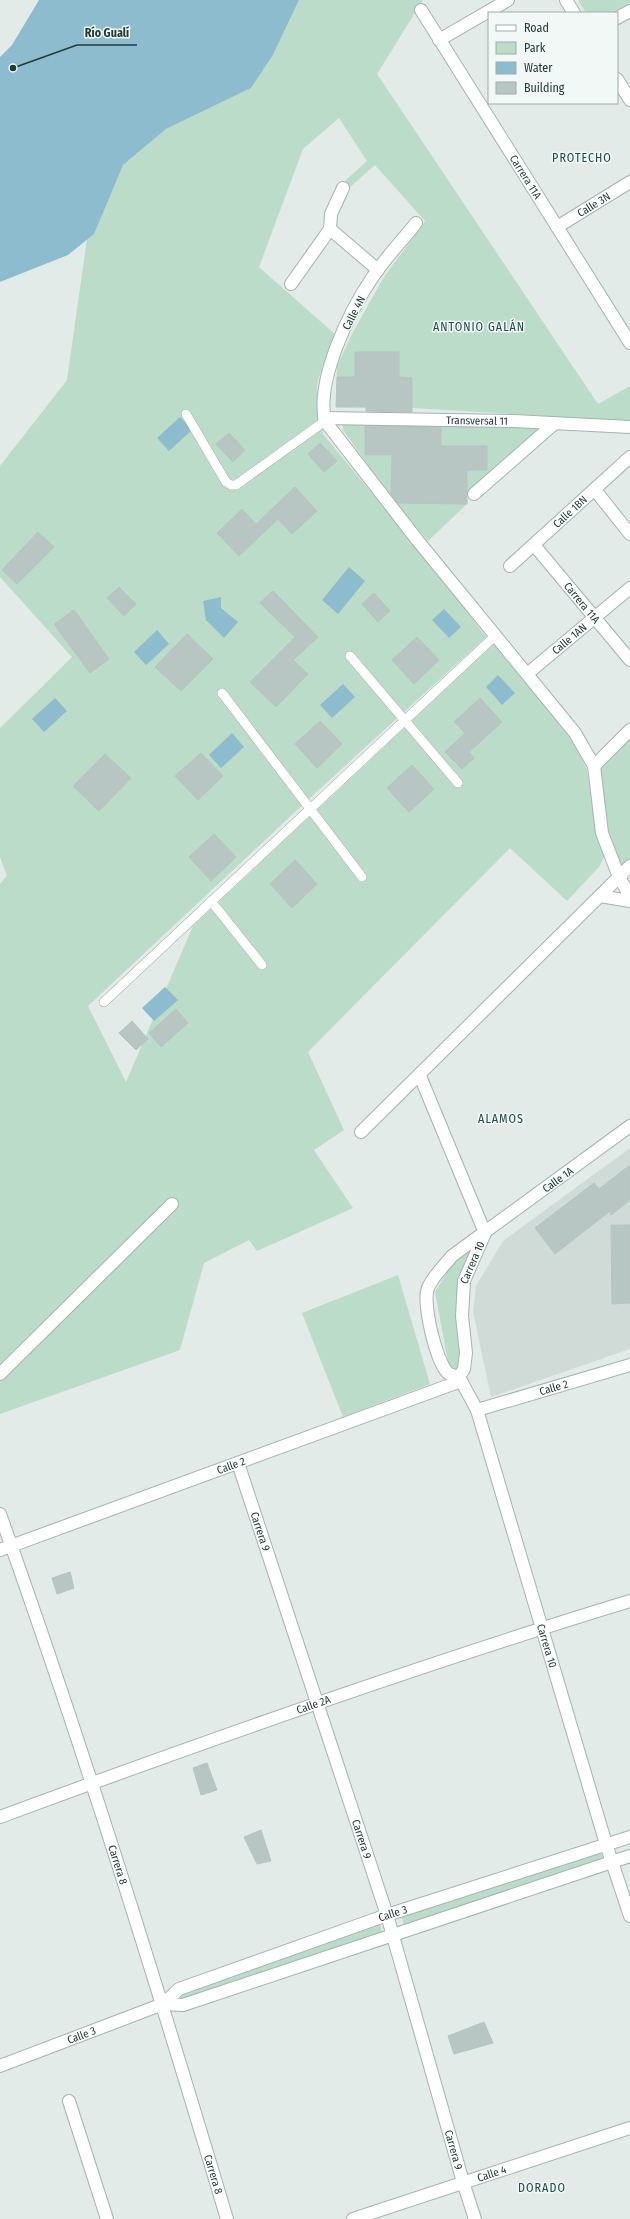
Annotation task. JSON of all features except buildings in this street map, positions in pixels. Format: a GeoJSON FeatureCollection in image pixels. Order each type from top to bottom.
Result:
{"type":"FeatureCollection","features":[{"type":"Feature","properties":{"kind":"street"},"geometry":{"type":"LineString","coordinates":[[439,40],[508,0]]}},
{"type":"Feature","properties":{"kind":"street"},"geometry":{"type":"LineString","coordinates":[[566,0],[573,12]]}},
{"type":"Feature","properties":{"kind":"street","name":"Carrera 11A"},"geometry":{"type":"LineString","coordinates":[[421,10],[630,343]]}},
{"type":"Feature","properties":{"kind":"street"},"geometry":{"type":"LineString","coordinates":[[618,17],[630,11]]}},
{"type":"Feature","properties":{"kind":"street"},"geometry":{"type":"LineString","coordinates":[[618,81],[630,100]]}},
{"type":"Feature","properties":{"kind":"street","name":"Calle 3N"},"geometry":{"type":"LineString","coordinates":[[556,227],[630,182]]}},
{"type":"Feature","properties":{"kind":"street"},"geometry":{"type":"LineString","coordinates":[[291,284],[330,229],[332,214],[343,188]]}},
{"type":"Feature","properties":{"kind":"street","name":"Calle 4N"},"geometry":{"type":"LineString","coordinates":[[325,419],[324,387],[336,348],[352,315],[378,270],[416,222]]}},
{"type":"Feature","properties":{"kind":"street"},"geometry":{"type":"LineString","coordinates":[[330,229],[378,270]]}},
{"type":"Feature","properties":{"kind":"street"},"geometry":{"type":"LineString","coordinates":[[325,419],[418,541],[575,733],[594,766],[602,833],[619,877],[630,896]]}},
{"type":"Feature","properties":{"kind":"street","name":"Transversal 11"},"geometry":{"type":"LineString","coordinates":[[325,419],[514,420],[630,427]]}},
{"type":"Feature","properties":{"kind":"street"},"geometry":{"type":"LineString","coordinates":[[474,494],[555,423]]}},
{"type":"Feature","properties":{"kind":"street","name":"Calle 1BN"},"geometry":{"type":"LineString","coordinates":[[510,566],[630,457]]}},
{"type":"Feature","properties":{"kind":"street"},"geometry":{"type":"LineString","coordinates":[[595,490],[630,534]]}},
{"type":"Feature","properties":{"kind":"street","name":"Carrera 11A"},"geometry":{"type":"LineString","coordinates":[[534,545],[630,660]]}},
{"type":"Feature","properties":{"kind":"street","name":"Calle 1AN"},"geometry":{"type":"LineString","coordinates":[[527,674],[630,588]]}},
{"type":"Feature","properties":{"kind":"street"},"geometry":{"type":"LineString","coordinates":[[594,766],[630,730]]}},
{"type":"Feature","properties":{"kind":"street"},"geometry":{"type":"LineString","coordinates":[[361,1132],[420,1076],[630,866]]}},
{"type":"Feature","properties":{"kind":"street"},"geometry":{"type":"LineString","coordinates":[[600,896],[630,901]]}},
{"type":"Feature","properties":{"kind":"street"},"geometry":{"type":"LineString","coordinates":[[420,1076],[485,1233]]}},
{"type":"Feature","properties":{"kind":"street","name":"Calle 1A"},"geometry":{"type":"LineString","coordinates":[[485,1233],[630,1126]]}},
{"type":"Feature","properties":{"kind":"street"},"geometry":{"type":"LineString","coordinates":[[0,1374],[172,1204]]}},
{"type":"Feature","properties":{"kind":"street","name":"Carrera 10"},"geometry":{"type":"LineString","coordinates":[[485,1233],[473,1239],[452,1256],[427,1289],[426,1302],[437,1356],[448,1373],[460,1379],[477,1410],[543,1627],[606,1844],[630,1916]]}},
{"type":"Feature","properties":{"kind":"street","name":"Carrera 10"},"geometry":{"type":"LineString","coordinates":[[460,1379],[464,1369],[466,1353],[462,1316],[464,1281],[485,1233]]}},
{"type":"Feature","properties":{"kind":"street","name":"Calle 2"},"geometry":{"type":"LineString","coordinates":[[477,1410],[630,1365]]}},
{"type":"Feature","properties":{"kind":"street","name":"Calle 2"},"geometry":{"type":"LineString","coordinates":[[6,1547],[238,1463],[460,1379]]}},
{"type":"Feature","properties":{"kind":"street","name":"Carrera 9"},"geometry":{"type":"LineString","coordinates":[[238,1463],[387,1915],[463,2182],[475,2219]]}},
{"type":"Feature","properties":{"kind":"street","name":"Carrera 8"},"geometry":{"type":"LineString","coordinates":[[0,1514],[6,1547],[92,1783],[163,2004],[227,2219]]}},
{"type":"Feature","properties":{"kind":"street","name":"Calle 2A"},"geometry":{"type":"LineString","coordinates":[[0,1817],[318,1702],[543,1627],[630,1601]]}},
{"type":"Feature","properties":{"kind":"street","name":"Calle 3"},"geometry":{"type":"LineString","coordinates":[[0,2066],[163,2004],[179,1990],[387,1915],[630,1836]]}},
{"type":"Feature","properties":{"kind":"street","name":"Calle 3"},"geometry":{"type":"LineString","coordinates":[[163,2004],[183,2005],[392,1934],[630,1856]]}},
{"type":"Feature","properties":{"kind":"street"},"geometry":{"type":"LineString","coordinates":[[490,1881],[497,1899]]}},
{"type":"Feature","properties":{"kind":"street"},"geometry":{"type":"LineString","coordinates":[[273,1956],[280,1972]]}},
{"type":"Feature","properties":{"kind":"street"},"geometry":{"type":"LineString","coordinates":[[69,2101],[107,2219]]}},
{"type":"Feature","properties":{"kind":"street","name":"Calle 4"},"geometry":{"type":"LineString","coordinates":[[353,2219],[630,2128]]}},
{"type":"Feature","properties":{"kind":"lane"},"geometry":{"type":"LineString","coordinates":[[186,414],[226,482],[231,485],[236,485],[325,419]]}},
{"type":"Feature","properties":{"kind":"lane"},"geometry":{"type":"LineString","coordinates":[[104,1002],[496,635]]}},
{"type":"Feature","properties":{"kind":"lane"},"geometry":{"type":"LineString","coordinates":[[350,656],[458,783]]}},
{"type":"Feature","properties":{"kind":"lane"},"geometry":{"type":"LineString","coordinates":[[222,693],[362,877]]}},
{"type":"Feature","properties":{"kind":"lane"},"geometry":{"type":"LineString","coordinates":[[211,901],[262,964]]}},
{"type":"Feature","properties":{"kind":"shaded area"},"geometry":{"type":"Polygon","coordinates":[[[630,1148],[630,1349],[491,1397],[473,1312],[476,1286],[503,1241],[630,1148]]]}},
{"type":"Feature","properties":{"kind":"green space"},"geometry":{"type":"Polygon","coordinates":[[[299,0],[423,0],[377,74],[598,404],[630,386],[630,421],[412,408],[336,407],[337,366],[353,332],[384,277],[425,221],[375,165],[349,188],[345,181],[367,161],[339,118],[303,149],[259,267],[337,336],[324,365],[317,388],[323,434],[443,579],[486,637],[311,797],[88,1006],[126,1082],[193,926],[495,643],[576,746],[587,770],[595,826],[606,853],[599,867],[567,901],[510,848],[308,1052],[344,1130],[314,1150],[353,1208],[257,1251],[249,1240],[204,1263],[180,1350],[0,1414],[0,884],[7,876],[0,857],[0,728],[72,657],[0,577],[0,466],[67,380],[87,239],[123,165],[166,129],[251,88],[273,55],[299,0]]]}},
{"type":"Feature","properties":{"kind":"green space"},"geometry":{"type":"Polygon","coordinates":[[[578,0],[630,0],[630,3],[612,12],[585,12],[578,0]]]}},
{"type":"Feature","properties":{"kind":"green space"},"geometry":{"type":"Polygon","coordinates":[[[343,424],[541,427],[467,491],[467,504],[428,541],[395,503],[343,430],[343,424]]]}},
{"type":"Feature","properties":{"kind":"green space"},"geometry":{"type":"Polygon","coordinates":[[[630,736],[630,858],[621,868],[608,829],[598,769],[630,736]]]}},
{"type":"Feature","properties":{"kind":"green space"},"geometry":{"type":"Polygon","coordinates":[[[475,1246],[460,1277],[462,1368],[457,1372],[450,1372],[435,1292],[454,1261],[475,1246]]]}},
{"type":"Feature","properties":{"kind":"green space"},"geometry":{"type":"Polygon","coordinates":[[[398,1275],[430,1384],[343,1417],[302,1313],[398,1275]]]}},
{"type":"Feature","properties":{"kind":"green space"},"geometry":{"type":"Polygon","coordinates":[[[600,1850],[604,1860],[404,1925],[401,1916],[600,1850]]]}},
{"type":"Feature","properties":{"kind":"green space"},"geometry":{"type":"Polygon","coordinates":[[[380,1923],[382,1934],[178,2007],[171,1990],[380,1923]]]}},
{"type":"Feature","properties":{"kind":"water"},"geometry":{"type":"Polygon","coordinates":[[[39,0],[299,0],[273,55],[251,88],[166,129],[123,165],[94,234],[68,255],[0,282],[0,57],[12,45],[39,0]]]}},
{"type":"Feature","properties":{"kind":"water"},"geometry":{"type":"Polygon","coordinates":[[[180,417],[192,430],[169,451],[157,438],[180,417]]]}},
{"type":"Feature","properties":{"kind":"water"},"geometry":{"type":"Polygon","coordinates":[[[349,567],[365,581],[338,614],[322,600],[349,567]]]}},
{"type":"Feature","properties":{"kind":"water"},"geometry":{"type":"Polygon","coordinates":[[[221,597],[221,608],[238,622],[224,638],[206,620],[203,601],[221,597]]]}},
{"type":"Feature","properties":{"kind":"water"},"geometry":{"type":"Polygon","coordinates":[[[444,609],[461,627],[449,638],[432,620],[444,609]]]}},
{"type":"Feature","properties":{"kind":"water"},"geometry":{"type":"Polygon","coordinates":[[[157,630],[169,644],[146,665],[134,652],[157,630]]]}},
{"type":"Feature","properties":{"kind":"water"},"geometry":{"type":"Polygon","coordinates":[[[498,675],[515,693],[502,705],[486,687],[498,675]]]}},
{"type":"Feature","properties":{"kind":"water"},"geometry":{"type":"Polygon","coordinates":[[[343,684],[355,697],[332,718],[320,705],[343,684]]]}},
{"type":"Feature","properties":{"kind":"water"},"geometry":{"type":"Polygon","coordinates":[[[55,698],[67,711],[44,732],[32,719],[55,698]]]}},
{"type":"Feature","properties":{"kind":"water"},"geometry":{"type":"Polygon","coordinates":[[[232,733],[244,747],[221,768],[209,755],[232,733]]]}},
{"type":"Feature","properties":{"kind":"water"},"geometry":{"type":"Polygon","coordinates":[[[165,987],[178,1000],[154,1021],[142,1008],[165,987]]]}},
{"type":"Feature","properties":{"kind":"place","name":"Río Gualí"},"geometry":{"type":"Point","coordinates":[13,68]}},
{"type":"Feature","properties":{"kind":"district","name":"PROTECHO"},"geometry":{"type":"Point","coordinates":[582,158]}},
{"type":"Feature","properties":{"kind":"district","name":"ANTONIO GALÁN"},"geometry":{"type":"Point","coordinates":[479,327]}},
{"type":"Feature","properties":{"kind":"district","name":"ALAMOS"},"geometry":{"type":"Point","coordinates":[501,1119]}},
{"type":"Feature","properties":{"kind":"district","name":"DORADO"},"geometry":{"type":"Point","coordinates":[542,2188]}}]}
